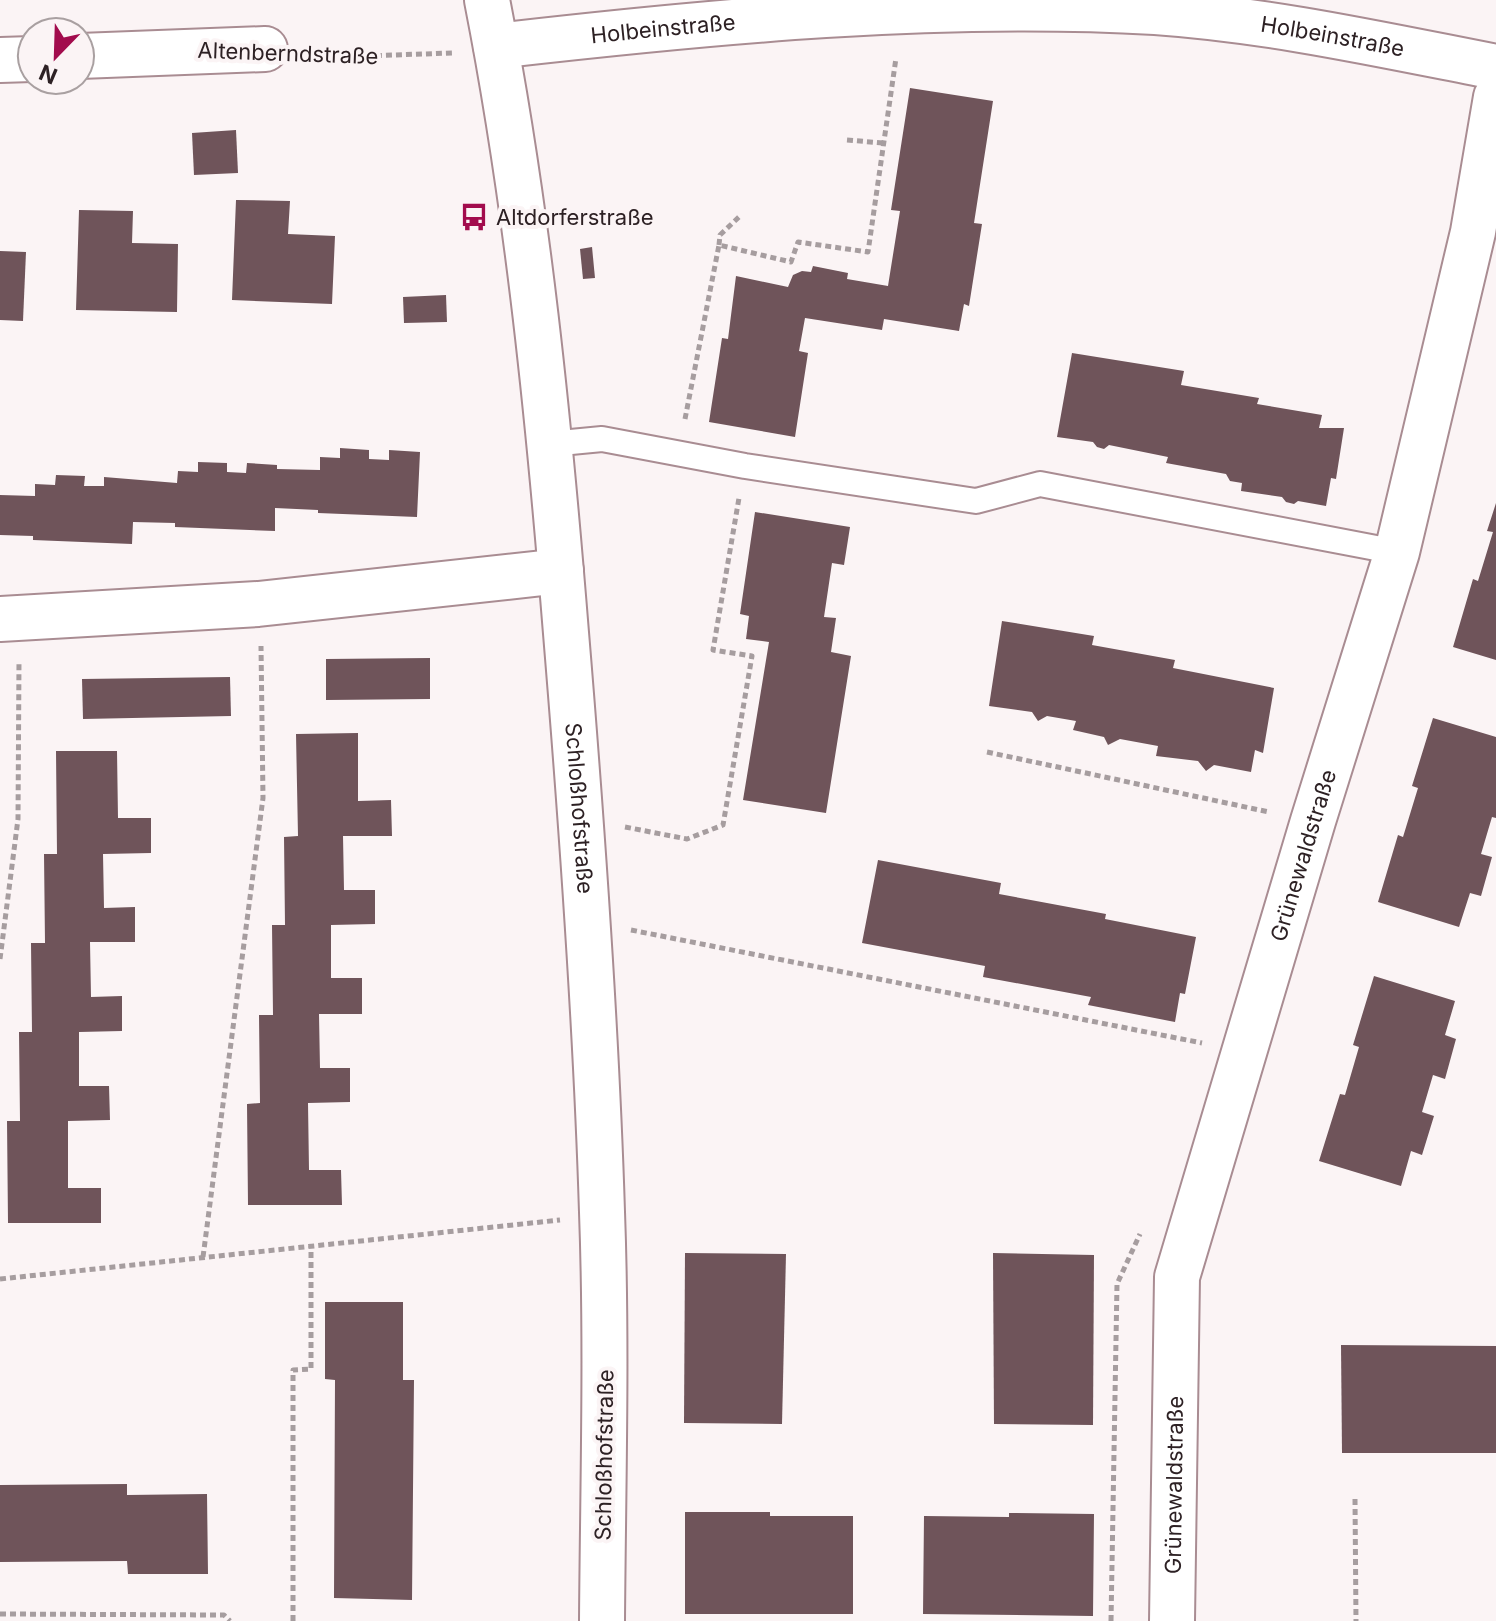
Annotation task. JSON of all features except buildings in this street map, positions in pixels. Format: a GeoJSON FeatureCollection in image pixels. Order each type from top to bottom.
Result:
{"type":"FeatureCollection","features":[{"type":"Feature","properties":{"kind":"street","name":"Schloßhofstraße"},"geometry":{"type":"LineString","coordinates":[[487,0],[528,251],[550,444],[582,819],[603,1215],[602,1621]]}},
{"type":"Feature","properties":{"kind":"street","name":"Holbeinstraße"},"geometry":{"type":"LineString","coordinates":[[496,46],[674,26],[903,9],[1155,12],[1262,24],[1496,67]]}},
{"type":"Feature","properties":{"kind":"street","name":"Altenberndstraße"},"geometry":{"type":"LineString","coordinates":[[96,55],[265,49]]}},
{"type":"Feature","properties":{"kind":"street","name":"Grünewaldstraße"},"geometry":{"type":"LineString","coordinates":[[1172,1621],[1177,1277],[1397,552],[1473,232],[1496,97]]}},
{"type":"Feature","properties":{"kind":"street"},"geometry":{"type":"LineString","coordinates":[[9,617],[258,604],[561,571]]}},
{"type":"Feature","properties":{"kind":"lane"},"geometry":{"type":"LineString","coordinates":[[550,444],[602,439],[745,466],[976,501],[1040,484],[1397,552]]}},
{"type":"Feature","properties":{"kind":"path"},"geometry":{"type":"LineString","coordinates":[[719,245],[791,262],[798,242],[868,252],[903,9]]}},
{"type":"Feature","properties":{"kind":"path","name":"Altenberndstraße"},"geometry":{"type":"LineString","coordinates":[[265,49],[300,58],[435,56],[496,46]]}},
{"type":"Feature","properties":{"kind":"path"},"geometry":{"type":"LineString","coordinates":[[847,140],[883,143]]}},
{"type":"Feature","properties":{"kind":"path"},"geometry":{"type":"LineString","coordinates":[[678,453],[720,235],[740,216]]}},
{"type":"Feature","properties":{"kind":"path"},"geometry":{"type":"LineString","coordinates":[[582,819],[687,839],[723,825],[752,656],[713,650],[745,466]]}},
{"type":"Feature","properties":{"kind":"path"},"geometry":{"type":"LineString","coordinates":[[203,1257],[263,798],[258,604]]}},
{"type":"Feature","properties":{"kind":"path"},"geometry":{"type":"LineString","coordinates":[[0,959],[18,819],[9,617]]}},
{"type":"Feature","properties":{"kind":"path"},"geometry":{"type":"LineString","coordinates":[[987,752],[1313,821]]}},
{"type":"Feature","properties":{"kind":"path"},"geometry":{"type":"LineString","coordinates":[[589,923],[1246,1052]]}},
{"type":"Feature","properties":{"kind":"path"},"geometry":{"type":"LineString","coordinates":[[0,1279],[603,1215]]}},
{"type":"Feature","properties":{"kind":"path"},"geometry":{"type":"LineString","coordinates":[[293,1621],[293,1370],[311,1369],[311,1246]]}},
{"type":"Feature","properties":{"kind":"path"},"geometry":{"type":"LineString","coordinates":[[1355,1499],[1356,1621]]}},
{"type":"Feature","properties":{"kind":"path"},"geometry":{"type":"LineString","coordinates":[[0,1614],[224,1615],[230,1621]]}},
{"type":"Feature","properties":{"kind":"place","name":"Altdorferstraße"},"geometry":{"type":"Point","coordinates":[474,217]}}]}
